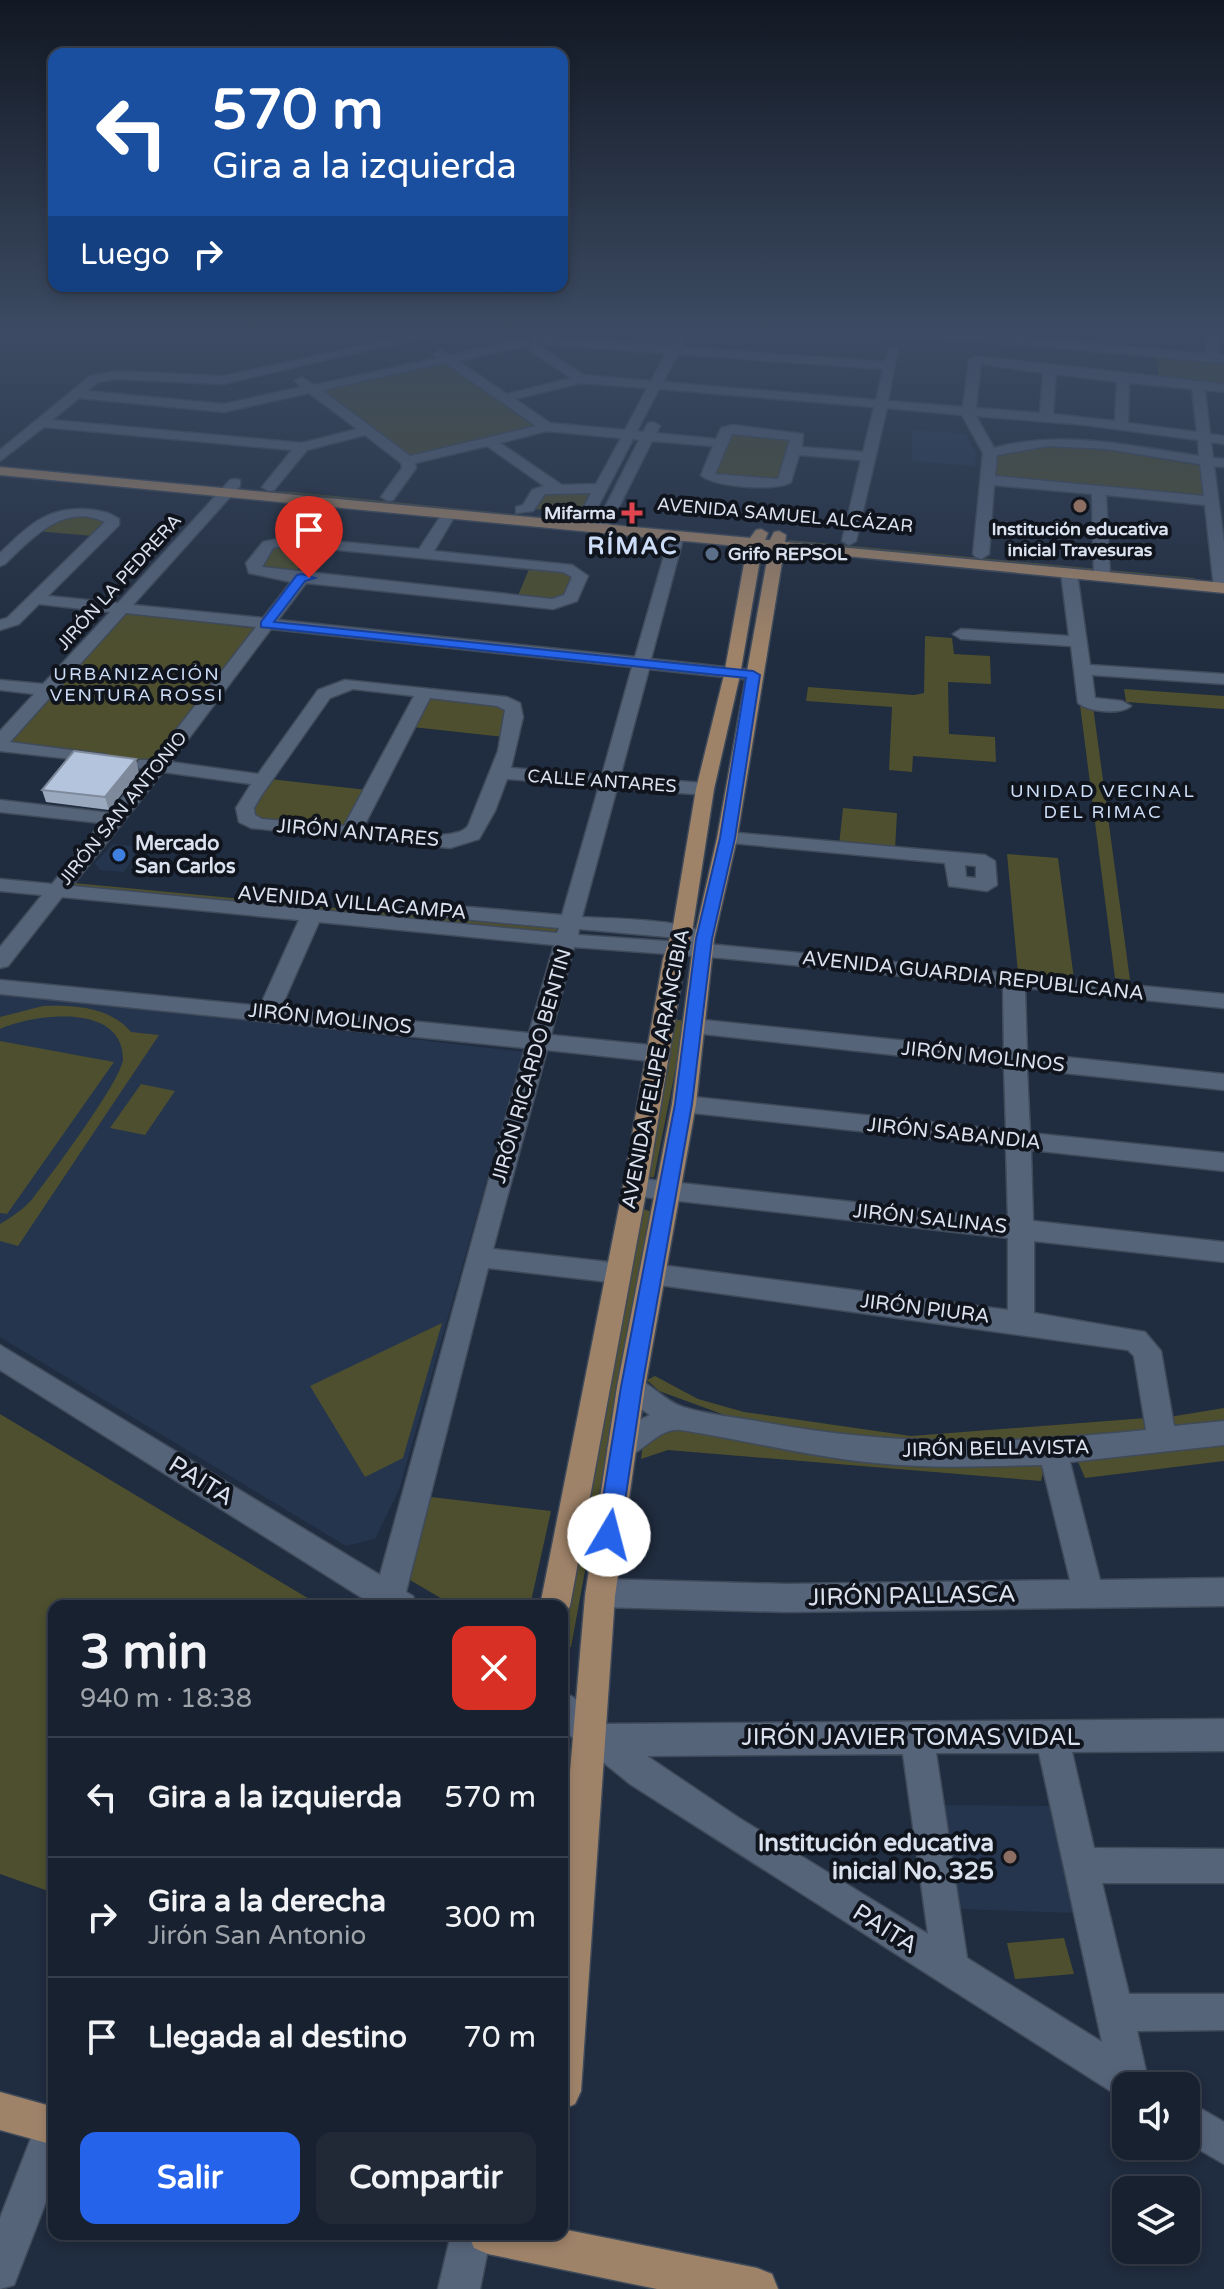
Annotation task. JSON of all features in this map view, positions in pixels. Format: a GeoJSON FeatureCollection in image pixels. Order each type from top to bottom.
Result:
{"type":"FeatureCollection","features":[{"type":"Feature","properties":{"kind":"main road","name":"AVENIDA SAMUEL ALCÁZAR"},"geometry":{"type":"LineString","coordinates":[[5,468],[231,488],[449,514],[584,521],[758,538],[1069,573],[1102,570]]}},
{"type":"Feature","properties":{"kind":"main road","name":"AVENIDA SAMUEL ALCÁZAR"},"geometry":{"type":"LineString","coordinates":[[231,488],[269,487],[388,497],[521,510],[584,521]]}},
{"type":"Feature","properties":{"kind":"main road","name":"AVENIDA SAMUEL ALCÁZAR"},"geometry":{"type":"LineString","coordinates":[[604,523],[677,535],[758,538]]}},
{"type":"Feature","properties":{"kind":"main road","name":"AVENIDA FELIPE ARANCIBIA"},"geometry":{"type":"LineString","coordinates":[[568,2020],[601,1593],[631,1387],[684,1104],[694,1026],[705,789],[732,675],[758,538]]}},
{"type":"Feature","properties":{"kind":"main road","name":"AVENIDA SAMUEL ALCÁZAR"},"geometry":{"type":"LineString","coordinates":[[778,540],[849,541],[1223,582]]}},
{"type":"Feature","properties":{"kind":"main road","name":"AVENIDA FELIPE ARANCIBIA"},"geometry":{"type":"LineString","coordinates":[[556,1600],[659,1054],[697,944],[727,838],[778,540]]}},
{"type":"Feature","properties":{"kind":"main road"},"geometry":{"type":"LineString","coordinates":[[0,2111],[48,2126]]}},
{"type":"Feature","properties":{"kind":"main road"},"geometry":{"type":"LineString","coordinates":[[552,2241],[757,2289]]}},
{"type":"Feature","properties":{"kind":"street"},"geometry":{"type":"LineString","coordinates":[[5,468],[29,437]]}},
{"type":"Feature","properties":{"kind":"street"},"geometry":{"type":"LineString","coordinates":[[274,437],[302,447]]}},
{"type":"Feature","properties":{"kind":"street"},"geometry":{"type":"LineString","coordinates":[[293,437],[317,442]]}},
{"type":"Feature","properties":{"kind":"street"},"geometry":{"type":"LineString","coordinates":[[269,487],[302,447],[340,437]]}},
{"type":"Feature","properties":{"kind":"street"},"geometry":{"type":"LineString","coordinates":[[373,437],[408,461],[409,468],[388,497]]}},
{"type":"Feature","properties":{"kind":"street"},"geometry":{"type":"LineString","coordinates":[[408,461],[506,437]]}},
{"type":"Feature","properties":{"kind":"street"},"geometry":{"type":"LineString","coordinates":[[584,521],[628,437]]}},
{"type":"Feature","properties":{"kind":"street"},"geometry":{"type":"LineString","coordinates":[[604,523],[647,437],[721,443]]}},
{"type":"Feature","properties":{"kind":"street"},"geometry":{"type":"LineString","coordinates":[[724,437],[708,475],[712,478],[777,484],[784,482],[798,437]]}},
{"type":"Feature","properties":{"kind":"street"},"geometry":{"type":"LineString","coordinates":[[849,541],[874,437]]}},
{"type":"Feature","properties":{"kind":"street"},"geometry":{"type":"LineString","coordinates":[[980,437],[990,453],[981,554]]}},
{"type":"Feature","properties":{"kind":"street"},"geometry":{"type":"LineString","coordinates":[[1191,437],[1224,440]]}},
{"type":"Feature","properties":{"kind":"street"},"geometry":{"type":"LineString","coordinates":[[1206,439],[1211,501],[1219,519],[1223,582]]}},
{"type":"Feature","properties":{"kind":"street"},"geometry":{"type":"LineString","coordinates":[[489,441],[557,488]]}},
{"type":"Feature","properties":{"kind":"street"},"geometry":{"type":"LineString","coordinates":[[990,453],[1020,445],[1079,441],[1224,463]]}},
{"type":"Feature","properties":{"kind":"street"},"geometry":{"type":"LineString","coordinates":[[470,446],[537,493]]}},
{"type":"Feature","properties":{"kind":"street"},"geometry":{"type":"LineString","coordinates":[[794,450],[869,457]]}},
{"type":"Feature","properties":{"kind":"street"},"geometry":{"type":"LineString","coordinates":[[989,480],[1211,501]]}},
{"type":"Feature","properties":{"kind":"street","name":"JIRÓN LA PEDRERA"},"geometry":{"type":"LineString","coordinates":[[0,744],[231,488]]}},
{"type":"Feature","properties":{"kind":"street"},"geometry":{"type":"LineString","coordinates":[[521,510],[530,506],[537,493],[557,488],[586,491],[601,488]]}},
{"type":"Feature","properties":{"kind":"street"},"geometry":{"type":"LineString","coordinates":[[1099,490],[1102,570]]}},
{"type":"Feature","properties":{"kind":"street"},"geometry":{"type":"LineString","coordinates":[[0,561],[48,516],[66,512],[112,519],[114,522],[13,621],[0,625]]}},
{"type":"Feature","properties":{"kind":"street"},"geometry":{"type":"LineString","coordinates":[[424,554],[449,514]]}},
{"type":"Feature","properties":{"kind":"street","name":"JIRÓN RICARDO BENTIN"},"geometry":{"type":"LineString","coordinates":[[396,1600],[479,1257],[677,535]]}},
{"type":"Feature","properties":{"kind":"street"},"geometry":{"type":"LineString","coordinates":[[278,542],[424,554],[567,568],[580,576],[571,598],[553,604],[259,573],[252,567],[268,545],[278,542]]}},
{"type":"Feature","properties":{"kind":"street"},"geometry":{"type":"LineString","coordinates":[[1069,573],[1087,703],[1122,706]]}},
{"type":"Feature","properties":{"kind":"street","name":"JIRÓN SAN ANTONIO"},"geometry":{"type":"LineString","coordinates":[[0,959],[158,766],[302,578]]}},
{"type":"Feature","properties":{"kind":"street"},"geometry":{"type":"LineString","coordinates":[[36,599],[753,675]]}},
{"type":"Feature","properties":{"kind":"street"},"geometry":{"type":"LineString","coordinates":[[961,634],[1077,641]]}},
{"type":"Feature","properties":{"kind":"street"},"geometry":{"type":"LineString","coordinates":[[1081,669],[1224,679]]}},
{"type":"Feature","properties":{"kind":"street","name":"JIRÓN ANTARES"},"geometry":{"type":"LineString","coordinates":[[351,684],[425,692],[501,701],[514,707],[514,721],[499,773],[477,830],[467,838],[450,842],[351,832],[249,821],[244,815],[245,808],[263,780],[324,694],[331,689],[351,684]]}},
{"type":"Feature","properties":{"kind":"street"},"geometry":{"type":"LineString","coordinates":[[0,685],[48,690]]}},
{"type":"Feature","properties":{"kind":"street"},"geometry":{"type":"LineString","coordinates":[[351,832],[425,692]]}},
{"type":"Feature","properties":{"kind":"street"},"geometry":{"type":"LineString","coordinates":[[0,744],[263,780]]}},
{"type":"Feature","properties":{"kind":"street","name":"CALLE ANTARES"},"geometry":{"type":"LineString","coordinates":[[499,773],[705,789]]}},
{"type":"Feature","properties":{"kind":"street"},"geometry":{"type":"LineString","coordinates":[[0,806],[113,819]]}},
{"type":"Feature","properties":{"kind":"street"},"geometry":{"type":"LineString","coordinates":[[727,838],[955,858]]}},
{"type":"Feature","properties":{"kind":"street","name":"AVENIDA VILLACAMPA"},"geometry":{"type":"LineString","coordinates":[[0,871],[62,884],[312,915],[569,931]]}},
{"type":"Feature","properties":{"kind":"street","name":"AVENIDA VILLACAMPA"},"geometry":{"type":"LineString","coordinates":[[0,885],[62,884],[697,944]]}},
{"type":"Feature","properties":{"kind":"street"},"geometry":{"type":"LineString","coordinates":[[268,1012],[312,915]]}},
{"type":"Feature","properties":{"kind":"street","name":"AVENIDA GUARDIA REPUBLICANA"},"geometry":{"type":"LineString","coordinates":[[697,944],[1014,982],[1224,1001]]}},
{"type":"Feature","properties":{"kind":"street"},"geometry":{"type":"LineString","coordinates":[[1014,982],[1017,1141],[1023,1229],[1021,1322]]}},
{"type":"Feature","properties":{"kind":"street","name":"JIRÓN MOLINOS"},"geometry":{"type":"LineString","coordinates":[[0,987],[659,1054]]}},
{"type":"Feature","properties":{"kind":"street","name":"JIRÓN MOLINOS"},"geometry":{"type":"LineString","coordinates":[[694,1026],[1224,1082]]}},
{"type":"Feature","properties":{"kind":"street","name":"JIRÓN SABANDIA"},"geometry":{"type":"LineString","coordinates":[[684,1104],[1224,1162]]}},
{"type":"Feature","properties":{"kind":"street","name":"JIRÓN SALINAS"},"geometry":{"type":"LineString","coordinates":[[635,1187],[1224,1252]]}},
{"type":"Feature","properties":{"kind":"street"},"geometry":{"type":"LineString","coordinates":[[479,1257],[617,1273]]}},
{"type":"Feature","properties":{"kind":"street","name":"JIRÓN PIURA"},"geometry":{"type":"LineString","coordinates":[[652,1274],[1021,1322],[1135,1340],[1147,1351],[1162,1439]]}},
{"type":"Feature","properties":{"kind":"street","name":"PAITA"},"geometry":{"type":"LineString","coordinates":[[0,1356],[393,1600]]}},
{"type":"Feature","properties":{"kind":"street","name":"JIRÓN BELLAVISTA"},"geometry":{"type":"LineString","coordinates":[[631,1387],[674,1417],[865,1450],[941,1455],[1053,1452],[1224,1433]]}},
{"type":"Feature","properties":{"kind":"street"},"geometry":{"type":"LineString","coordinates":[[621,1448],[632,1437],[674,1417]]}},
{"type":"Feature","properties":{"kind":"street"},"geometry":{"type":"LineString","coordinates":[[1053,1452],[1088,1593]]}},
{"type":"Feature","properties":{"kind":"street","name":"JIRÓN PALLASCA"},"geometry":{"type":"LineString","coordinates":[[601,1593],[787,1598],[1224,1592]]}},
{"type":"Feature","properties":{"kind":"street","name":"PAITA"},"geometry":{"type":"LineString","coordinates":[[568,1714],[592,1736],[750,1844],[1114,2072]]}},
{"type":"Feature","properties":{"kind":"street","name":"JIRÓN JAVIER TOMAS VIDAL"},"geometry":{"type":"LineString","coordinates":[[592,1736],[1224,1735]]}},
{"type":"Feature","properties":{"kind":"street"},"geometry":{"type":"LineString","coordinates":[[917,1737],[951,1970]]}},
{"type":"Feature","properties":{"kind":"street"},"geometry":{"type":"LineString","coordinates":[[1052,1737],[1130,2072]]}},
{"type":"Feature","properties":{"kind":"street"},"geometry":{"type":"LineString","coordinates":[[1082,1865],[1224,1866]]}},
{"type":"Feature","properties":{"kind":"street"},"geometry":{"type":"LineString","coordinates":[[1116,2013],[1224,2012]]}},
{"type":"Feature","properties":{"kind":"street"},"geometry":{"type":"LineString","coordinates":[[1200,2129],[1224,2145]]}},
{"type":"Feature","properties":{"kind":"street"},"geometry":{"type":"LineString","coordinates":[[0,2271],[48,2144]]}},
{"type":"Feature","properties":{"kind":"street"},"geometry":{"type":"LineString","coordinates":[[459,2289],[470,2240]]}},
{"type":"Feature","properties":{"kind":"shaded area"},"geometry":{"type":"Polygon","coordinates":[[[912,437],[967,437],[976,455],[975,466],[912,461],[912,437]]]}},
{"type":"Feature","properties":{"kind":"shaded area","name":"Mercado San Carlos"},"geometry":{"type":"Polygon","coordinates":[[[113,844],[140,847],[124,872],[100,870],[95,863],[113,844]]]}},
{"type":"Feature","properties":{"kind":"shaded area"},"geometry":{"type":"Polygon","coordinates":[[[0,991],[523,1052],[399,1490],[375,1539],[346,1546],[0,1337],[0,991]]]}},
{"type":"Feature","properties":{"kind":"shaded area","name":"Institución educativa inicial No. 325"},"geometry":{"type":"Polygon","coordinates":[[[942,1805],[1059,1806],[1078,1913],[959,1909],[942,1805]]]}},
{"type":"Feature","properties":{"kind":"green space"},"geometry":{"type":"Polygon","coordinates":[[[383,437],[493,437],[409,457],[383,437]]]}},
{"type":"Feature","properties":{"kind":"green space"},"geometry":{"type":"Polygon","coordinates":[[[729,437],[794,437],[779,482],[713,476],[729,437]]]}},
{"type":"Feature","properties":{"kind":"green space"},"geometry":{"type":"Polygon","coordinates":[[[1028,446],[1091,447],[1201,466],[1205,495],[992,478],[997,453],[1028,446]]]}},
{"type":"Feature","properties":{"kind":"green space"},"geometry":{"type":"Polygon","coordinates":[[[238,490],[295,492],[573,520],[527,517],[238,490]]]}},
{"type":"Feature","properties":{"kind":"green space"},"geometry":{"type":"Polygon","coordinates":[[[592,492],[583,510],[578,512],[534,509],[541,494],[592,492]]]}},
{"type":"Feature","properties":{"kind":"green space"},"geometry":{"type":"Polygon","coordinates":[[[58,515],[105,517],[109,521],[93,536],[36,531],[58,515]]]}},
{"type":"Feature","properties":{"kind":"green space"},"geometry":{"type":"Polygon","coordinates":[[[789,540],[1195,578],[1195,580],[787,543],[789,540]]]}},
{"type":"Feature","properties":{"kind":"green space"},"geometry":{"type":"Polygon","coordinates":[[[279,543],[315,546],[293,576],[259,572],[256,562],[279,543]]]}},
{"type":"Feature","properties":{"kind":"green space"},"geometry":{"type":"Polygon","coordinates":[[[530,567],[564,571],[573,577],[564,597],[516,600],[530,567]]]}},
{"type":"Feature","properties":{"kind":"green space"},"geometry":{"type":"Polygon","coordinates":[[[124,612],[258,629],[156,761],[149,763],[4,742],[124,612]]]}},
{"type":"Feature","properties":{"kind":"green space"},"geometry":{"type":"Polygon","coordinates":[[[925,636],[952,638],[954,654],[990,656],[991,684],[948,682],[949,734],[995,737],[996,762],[913,756],[912,772],[889,770],[892,707],[806,701],[808,687],[914,695],[924,693],[925,636]]]}},
{"type":"Feature","properties":{"kind":"green space"},"geometry":{"type":"Polygon","coordinates":[[[1124,689],[1224,696],[1224,709],[1126,702],[1124,689]]]}},
{"type":"Feature","properties":{"kind":"green space"},"geometry":{"type":"Polygon","coordinates":[[[428,698],[507,705],[504,737],[412,727],[428,698]]]}},
{"type":"Feature","properties":{"kind":"green space"},"geometry":{"type":"Polygon","coordinates":[[[1080,705],[1093,706],[1130,980],[1115,978],[1080,705]]]}},
{"type":"Feature","properties":{"kind":"green space"},"geometry":{"type":"Polygon","coordinates":[[[270,779],[367,790],[348,827],[255,821],[250,808],[270,779]]]}},
{"type":"Feature","properties":{"kind":"green space"},"geometry":{"type":"Polygon","coordinates":[[[843,808],[897,813],[895,850],[839,845],[843,808]]]}},
{"type":"Feature","properties":{"kind":"green space"},"geometry":{"type":"Polygon","coordinates":[[[1007,854],[1058,858],[1074,979],[1018,973],[1007,854]]]}},
{"type":"Feature","properties":{"kind":"green space"},"geometry":{"type":"Polygon","coordinates":[[[74,883],[557,929],[555,936],[70,888],[74,883]]]}},
{"type":"Feature","properties":{"kind":"green space"},"geometry":{"type":"Polygon","coordinates":[[[43,1006],[91,1009],[113,1017],[131,1032],[159,1035],[18,1246],[0,1241],[0,1224],[29,1202],[54,1171],[99,1106],[123,1059],[119,1041],[108,1028],[93,1021],[53,1017],[33,1019],[0,1029],[0,1017],[43,1006]]]}},
{"type":"Feature","properties":{"kind":"green space"},"geometry":{"type":"Polygon","coordinates":[[[673,1019],[685,1021],[654,1177],[645,1177],[673,1019]]]}},
{"type":"Feature","properties":{"kind":"green space"},"geometry":{"type":"Polygon","coordinates":[[[0,1041],[114,1062],[7,1214],[0,1213],[0,1041]]]}},
{"type":"Feature","properties":{"kind":"green space"},"geometry":{"type":"Polygon","coordinates":[[[141,1084],[175,1091],[145,1135],[110,1128],[141,1084]]]}},
{"type":"Feature","properties":{"kind":"green space"},"geometry":{"type":"Polygon","coordinates":[[[642,1208],[651,1212],[571,1647],[568,1647],[566,1600],[637,1210],[642,1208]]]}},
{"type":"Feature","properties":{"kind":"green space"},"geometry":{"type":"Polygon","coordinates":[[[442,1323],[403,1458],[365,1477],[310,1386],[442,1323]]]}},
{"type":"Feature","properties":{"kind":"green space"},"geometry":{"type":"Polygon","coordinates":[[[655,1376],[698,1399],[744,1412],[911,1436],[1146,1418],[1150,1430],[977,1448],[943,1447],[752,1425],[659,1391],[647,1380],[655,1376]]]}},
{"type":"Feature","properties":{"kind":"green space"},"geometry":{"type":"Polygon","coordinates":[[[1224,1408],[1224,1422],[1174,1426],[1169,1417],[1224,1408]]]}},
{"type":"Feature","properties":{"kind":"green space"},"geometry":{"type":"Polygon","coordinates":[[[0,1414],[311,1600],[48,1600],[48,1891],[0,1874],[0,1414]]]}},
{"type":"Feature","properties":{"kind":"green space"},"geometry":{"type":"Polygon","coordinates":[[[676,1429],[787,1448],[1046,1461],[1041,1481],[668,1450],[641,1459],[644,1435],[676,1429]]]}},
{"type":"Feature","properties":{"kind":"green space"},"geometry":{"type":"Polygon","coordinates":[[[1224,1438],[1224,1461],[1085,1478],[1075,1455],[1224,1438]]]}},
{"type":"Feature","properties":{"kind":"green space"},"geometry":{"type":"Polygon","coordinates":[[[431,1497],[551,1511],[531,1600],[444,1600],[410,1580],[431,1497]]]}},
{"type":"Feature","properties":{"kind":"green space"},"geometry":{"type":"Polygon","coordinates":[[[1064,1938],[1074,1974],[1015,1979],[1007,1943],[1064,1938]]]}},
{"type":"Feature","properties":{"kind":"building"},"geometry":{"type":"Polygon","coordinates":[[[74,751],[136,759],[105,797],[42,790],[74,751]]]}},
{"type":"Feature","properties":{"kind":"place","name":"Institución educativa inicial Travesuras"},"geometry":{"type":"Point","coordinates":[1080,506]}},
{"type":"Feature","properties":{"kind":"place","name":"Mifarma"},"geometry":{"type":"Point","coordinates":[632,513]}},
{"type":"Feature","properties":{"kind":"place","name":"Grifo REPSOL"},"geometry":{"type":"Point","coordinates":[712,554]}},
{"type":"Feature","properties":{"kind":"place","name":"Mercado San Carlos"},"geometry":{"type":"Point","coordinates":[119,855]}},
{"type":"Feature","properties":{"kind":"place","name":"Institución educativa inicial No. 325"},"geometry":{"type":"Point","coordinates":[1010,1857]}},
{"type":"Feature","properties":{"kind":"district","name":"RÍMAC"},"geometry":{"type":"Point","coordinates":[633,546]}},
{"type":"Feature","properties":{"kind":"district","name":"URBANIZACIÓN VENTURA ROSSI"},"geometry":{"type":"Point","coordinates":[137,684]}},
{"type":"Feature","properties":{"kind":"district","name":"UNIDAD VECINAL DEL RIMAC"},"geometry":{"type":"Point","coordinates":[1103,801]}},
{"type":"Feature","properties":{"kind":"route"},"geometry":{"type":"LineString","coordinates":[[309,578],[302,578],[266,625],[753,675],[727,838],[704,939],[684,1104],[631,1387],[609,1535]]}}]}
